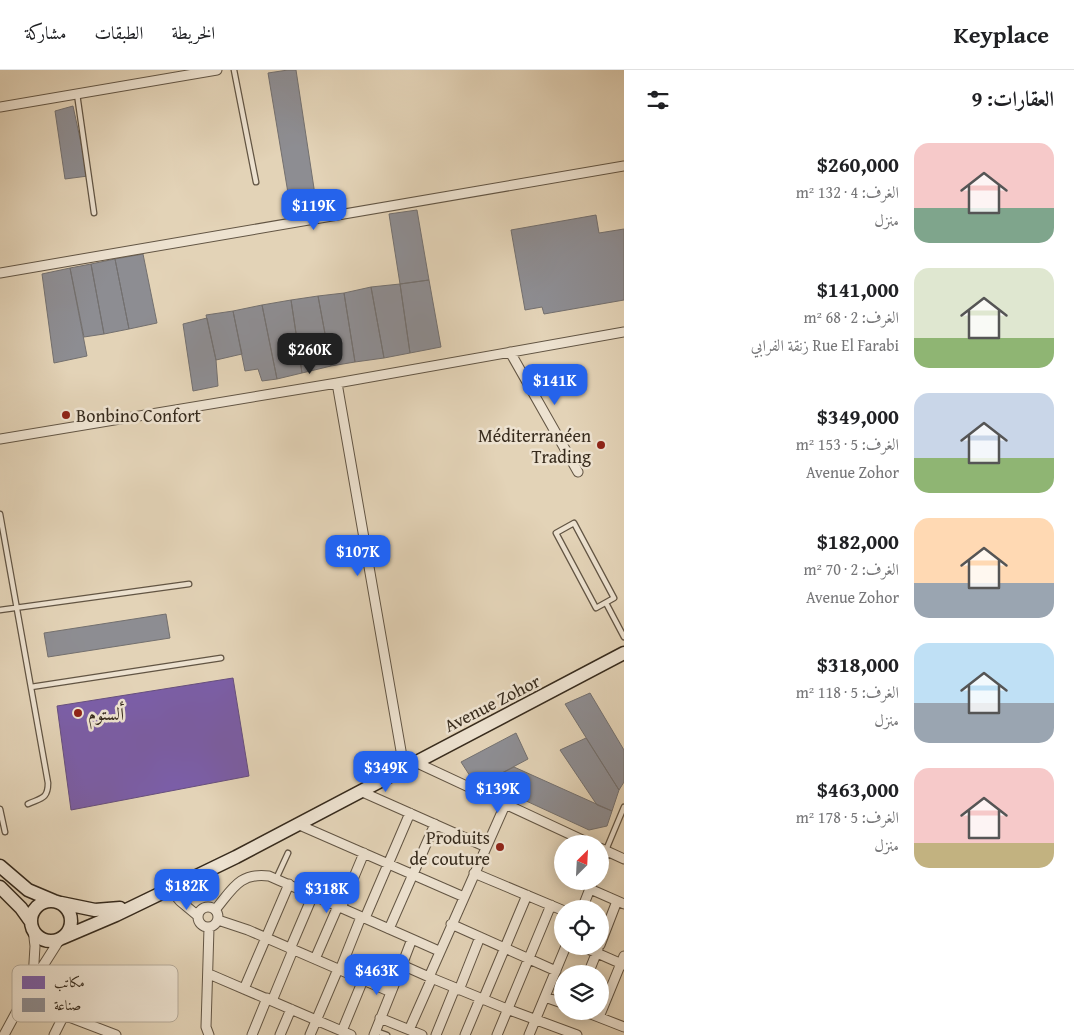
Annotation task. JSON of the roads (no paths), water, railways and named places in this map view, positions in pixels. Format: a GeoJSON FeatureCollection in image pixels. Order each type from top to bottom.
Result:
{"type":"FeatureCollection","features":[{"type":"Feature","properties":{"kind":"main road","name":"Avenue Zohor"},"geometry":{"type":"LineString","coordinates":[[61,939],[236,857],[624,653]]}},
{"type":"Feature","properties":{"kind":"main road","name":"Avenue Zohor"},"geometry":{"type":"LineString","coordinates":[[0,866],[28,890],[59,903],[95,910],[135,905]]}},
{"type":"Feature","properties":{"kind":"main road"},"geometry":{"type":"LineString","coordinates":[[0,887],[21,908],[32,926],[42,939],[52,941],[61,939],[68,932],[72,920],[70,912],[59,903],[49,901],[38,906],[34,911],[32,926]]}},
{"type":"Feature","properties":{"kind":"street"},"geometry":{"type":"LineString","coordinates":[[0,107],[217,70]]}},
{"type":"Feature","properties":{"kind":"street"},"geometry":{"type":"LineString","coordinates":[[0,273],[624,166]]}},
{"type":"Feature","properties":{"kind":"street"},"geometry":{"type":"LineString","coordinates":[[0,439],[336,383],[624,332]]}},
{"type":"Feature","properties":{"kind":"street"},"geometry":{"type":"LineString","coordinates":[[510,352],[578,472]]}},
{"type":"Feature","properties":{"kind":"street"},"geometry":{"type":"LineString","coordinates":[[336,383],[409,765],[505,804],[572,835]]}},
{"type":"Feature","properties":{"kind":"street"},"geometry":{"type":"LineString","coordinates":[[360,791],[486,847]]}},
{"type":"Feature","properties":{"kind":"street"},"geometry":{"type":"LineString","coordinates":[[409,1030],[439,950],[505,804]]}},
{"type":"Feature","properties":{"kind":"street"},"geometry":{"type":"LineString","coordinates":[[310,1035],[389,864],[410,813]]}},
{"type":"Feature","properties":{"kind":"street"},"geometry":{"type":"LineString","coordinates":[[297,824],[464,897]]}},
{"type":"Feature","properties":{"kind":"street"},"geometry":{"type":"LineString","coordinates":[[389,929],[435,824]]}},
{"type":"Feature","properties":{"kind":"street"},"geometry":{"type":"LineString","coordinates":[[609,852],[624,859]]}},
{"type":"Feature","properties":{"kind":"street"},"geometry":{"type":"LineString","coordinates":[[315,959],[364,853]]}},
{"type":"Feature","properties":{"kind":"street"},"geometry":{"type":"LineString","coordinates":[[474,873],[554,907]]}},
{"type":"Feature","properties":{"kind":"street"},"geometry":{"type":"LineString","coordinates":[[215,910],[241,879],[259,875],[289,884],[439,950]]}},
{"type":"Feature","properties":{"kind":"street"},"geometry":{"type":"LineString","coordinates":[[244,989],[289,884]]}},
{"type":"Feature","properties":{"kind":"street"},"geometry":{"type":"LineString","coordinates":[[170,889],[180,901],[198,916],[200,923],[209,928]]}},
{"type":"Feature","properties":{"kind":"street"},"geometry":{"type":"LineString","coordinates":[[601,890],[621,902],[609,927]]}},
{"type":"Feature","properties":{"kind":"street"},"geometry":{"type":"LineString","coordinates":[[252,1035],[270,1000],[313,895]]}},
{"type":"Feature","properties":{"kind":"street"},"geometry":{"type":"LineString","coordinates":[[465,1035],[527,895]]}},
{"type":"Feature","properties":{"kind":"street"},"geometry":{"type":"LineString","coordinates":[[496,1035],[551,906]]}},
{"type":"Feature","properties":{"kind":"street"},"geometry":{"type":"LineString","coordinates":[[198,916],[199,912],[204,908],[215,910],[218,914],[218,920],[216,924],[209,928]]}},
{"type":"Feature","properties":{"kind":"street"},"geometry":{"type":"LineString","coordinates":[[218,920],[266,938],[391,992]]}},
{"type":"Feature","properties":{"kind":"street"},"geometry":{"type":"LineString","coordinates":[[451,924],[554,970]]}},
{"type":"Feature","properties":{"kind":"street"},"geometry":{"type":"LineString","coordinates":[[32,926],[35,952],[34,965]]}},
{"type":"Feature","properties":{"kind":"street"},"geometry":{"type":"LineString","coordinates":[[209,928],[206,1027],[209,1035]]}},
{"type":"Feature","properties":{"kind":"street"},"geometry":{"type":"LineString","coordinates":[[436,1035],[480,937]]}},
{"type":"Feature","properties":{"kind":"street"},"geometry":{"type":"LineString","coordinates":[[44,965],[61,939]]}},
{"type":"Feature","properties":{"kind":"street"},"geometry":{"type":"LineString","coordinates":[[375,1033],[412,939]]}},
{"type":"Feature","properties":{"kind":"street"},"geometry":{"type":"LineString","coordinates":[[609,953],[623,961],[609,994]]}},
{"type":"Feature","properties":{"kind":"street"},"geometry":{"type":"LineString","coordinates":[[402,965],[564,1033],[577,1035]]}},
{"type":"Feature","properties":{"kind":"street"},"geometry":{"type":"LineString","coordinates":[[209,974],[345,1033],[363,980]]}},
{"type":"Feature","properties":{"kind":"street"},"geometry":{"type":"LineString","coordinates":[[529,1035],[554,976]]}},
{"type":"Feature","properties":{"kind":"street"},"geometry":{"type":"LineString","coordinates":[[545,997],[554,1001]]}},
{"type":"Feature","properties":{"kind":"street"},"geometry":{"type":"LineString","coordinates":[[280,1035],[291,1009]]}},
{"type":"Feature","properties":{"kind":"street"},"geometry":{"type":"LineString","coordinates":[[380,1018],[422,1035]]}},
{"type":"Feature","properties":{"kind":"street"},"geometry":{"type":"LineString","coordinates":[[4,1035],[12,1020]]}},
{"type":"Feature","properties":{"kind":"street"},"geometry":{"type":"LineString","coordinates":[[607,1020],[624,1026]]}},
{"type":"Feature","properties":{"kind":"street"},"geometry":{"type":"LineString","coordinates":[[54,1035],[60,1022]]}},
{"type":"Feature","properties":{"kind":"street"},"geometry":{"type":"LineString","coordinates":[[82,1022],[116,1035]]}},
{"type":"Feature","properties":{"kind":"lane"},"geometry":{"type":"LineString","coordinates":[[234,70],[256,182]]}},
{"type":"Feature","properties":{"kind":"lane"},"geometry":{"type":"LineString","coordinates":[[77,94],[94,213]]}},
{"type":"Feature","properties":{"kind":"lane"},"geometry":{"type":"LineString","coordinates":[[0,514],[48,783],[48,792],[45,797],[28,804]]}},
{"type":"Feature","properties":{"kind":"lane"},"geometry":{"type":"LineString","coordinates":[[574,523],[614,598],[606,603],[596,608],[556,533],[574,523]]}},
{"type":"Feature","properties":{"kind":"lane"},"geometry":{"type":"LineString","coordinates":[[0,610],[189,584]]}},
{"type":"Feature","properties":{"kind":"lane"},"geometry":{"type":"LineString","coordinates":[[606,603],[624,637]]}},
{"type":"Feature","properties":{"kind":"lane"},"geometry":{"type":"LineString","coordinates":[[31,686],[220,658]]}},
{"type":"Feature","properties":{"kind":"lane"},"geometry":{"type":"LineString","coordinates":[[609,837],[624,807]]}},
{"type":"Feature","properties":{"kind":"lane"},"geometry":{"type":"LineString","coordinates":[[0,809],[5,832]]}},
{"type":"Feature","properties":{"kind":"lane"},"geometry":{"type":"LineString","coordinates":[[276,879],[288,853]]}},
{"type":"Feature","properties":{"kind":"lane"},"geometry":{"type":"LineString","coordinates":[[375,1033],[386,1035]]}},
{"type":"Feature","properties":{"kind":"place","name":"Bonbino Confort"},"geometry":{"type":"Point","coordinates":[66,415]}},
{"type":"Feature","properties":{"kind":"place","name":"Méditerranéen Trading"},"geometry":{"type":"Point","coordinates":[601,445]}},
{"type":"Feature","properties":{"kind":"place","name":"ألستوم"},"geometry":{"type":"Point","coordinates":[78,713]}},
{"type":"Feature","properties":{"kind":"place","name":"Produits de couture"},"geometry":{"type":"Point","coordinates":[500,847]}}]}
